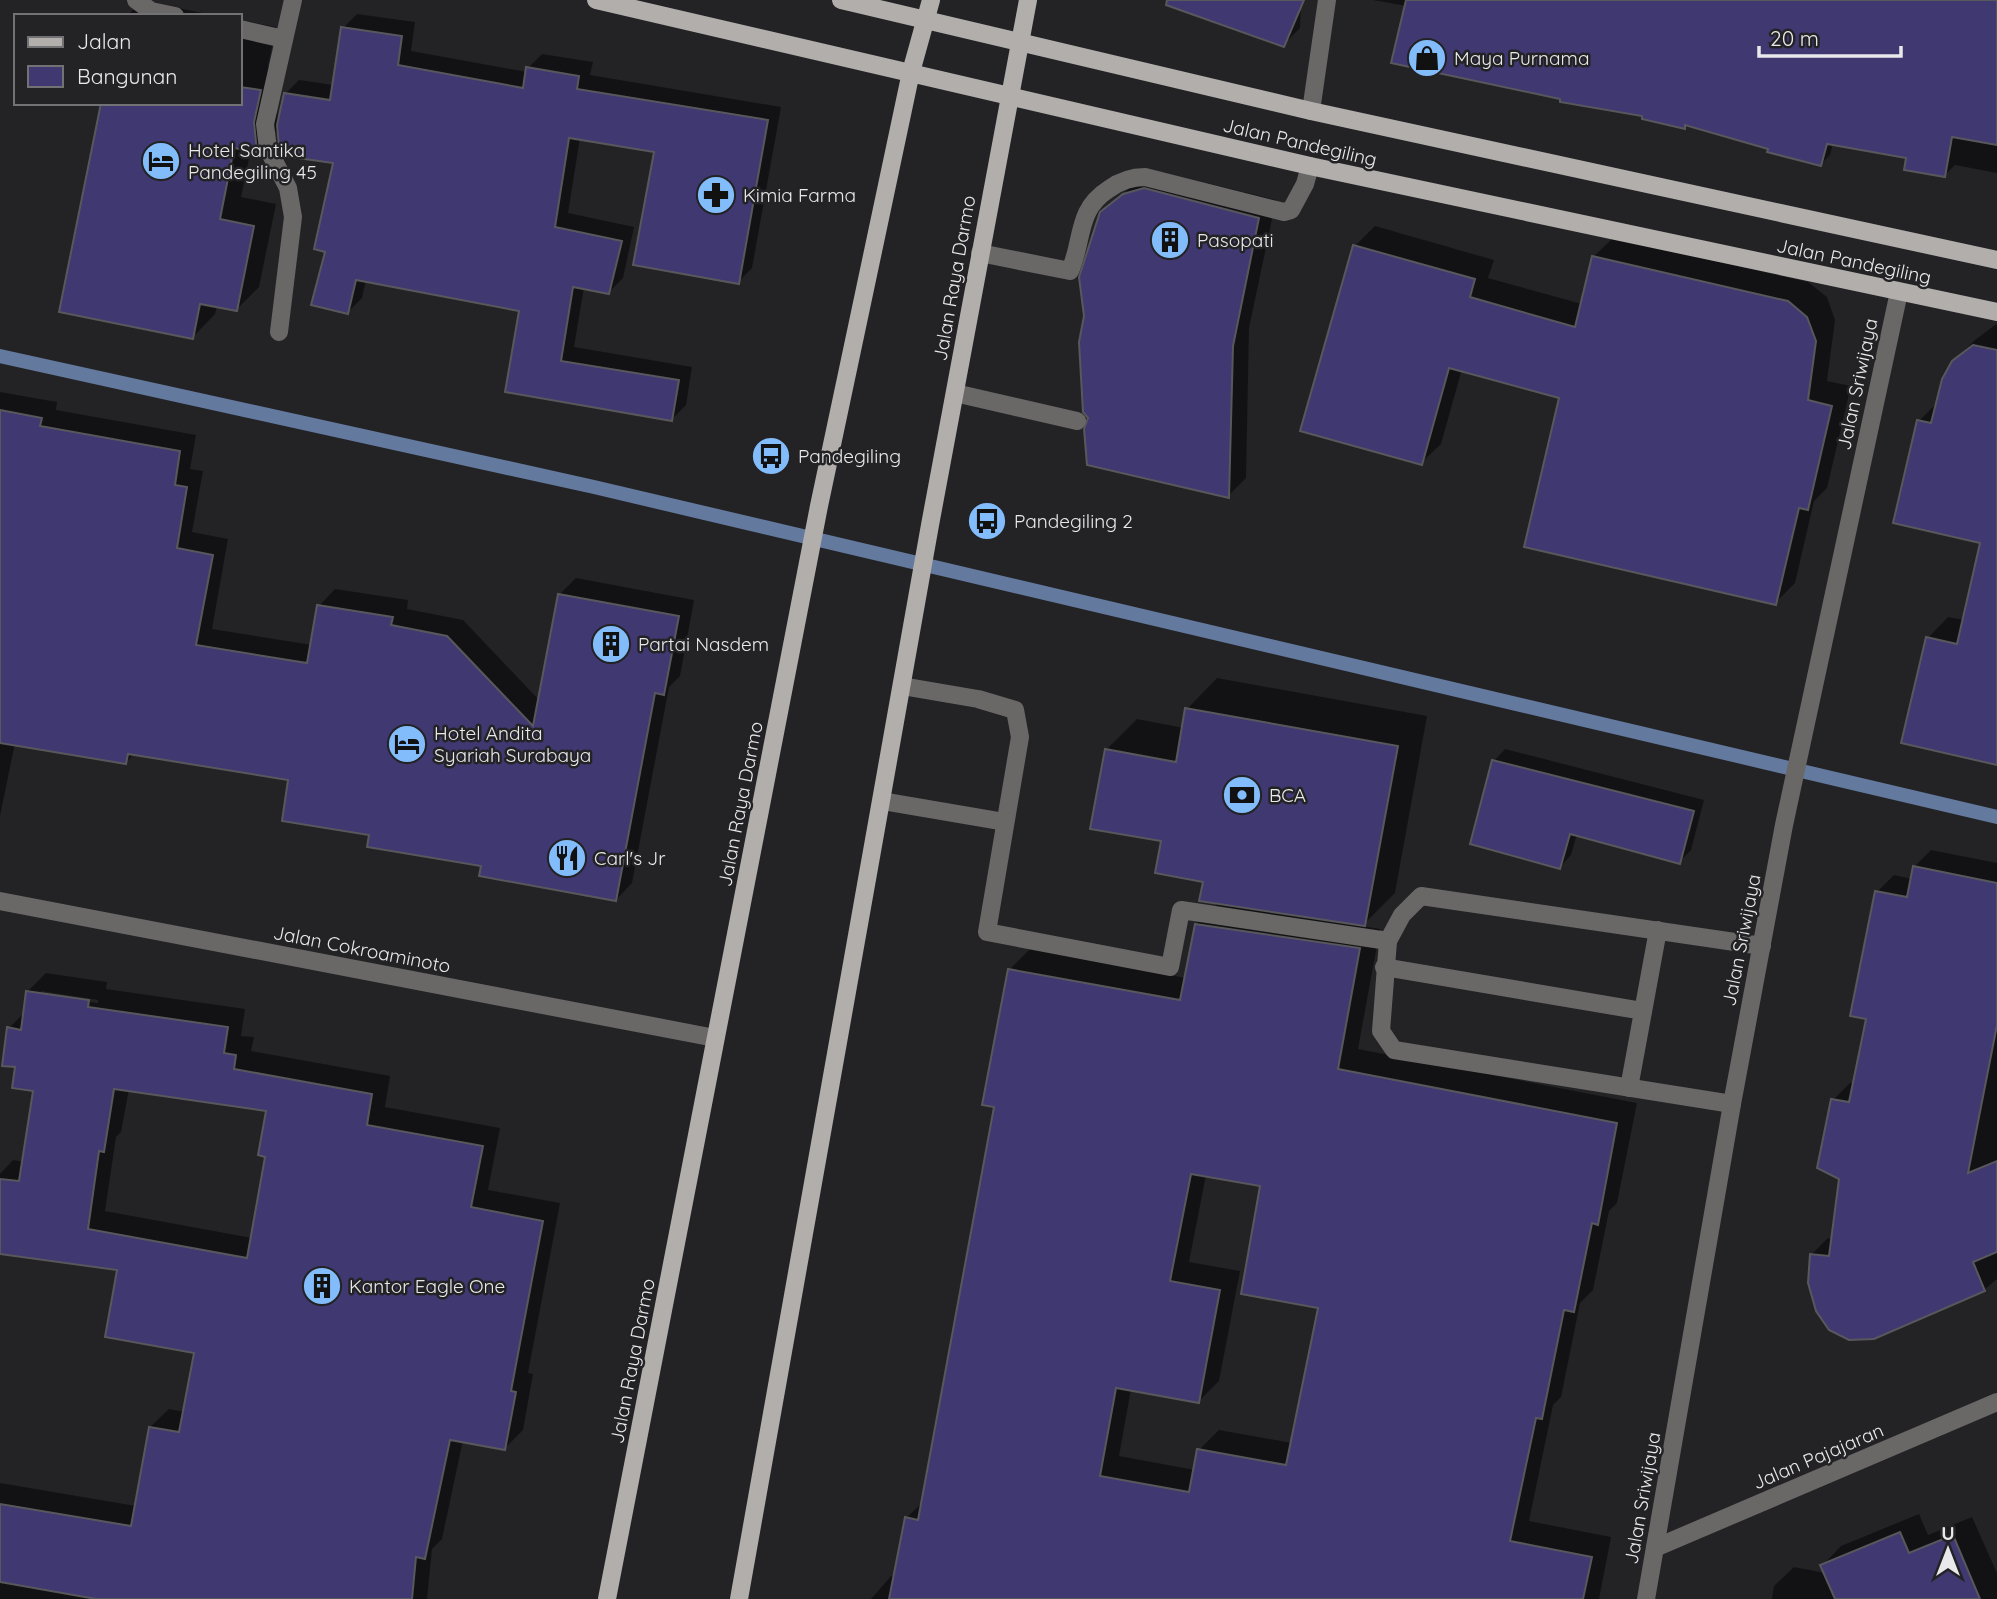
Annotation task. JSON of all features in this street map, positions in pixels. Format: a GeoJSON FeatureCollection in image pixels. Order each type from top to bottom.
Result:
{"type":"FeatureCollection","features":[{"type":"Feature","properties":{"kind":"main road","name":"Jalan Pandegiling"},"geometry":{"type":"LineString","coordinates":[[596,0],[1310,166],[1997,312]]}},
{"type":"Feature","properties":{"kind":"main road","name":"Jalan Pandegiling"},"geometry":{"type":"LineString","coordinates":[[841,0],[1020,40],[1311,111],[1997,260]]}},
{"type":"Feature","properties":{"kind":"main road","name":"Jalan Raya Darmo"},"geometry":{"type":"LineString","coordinates":[[607,1599],[819,506],[911,72],[931,0]]}},
{"type":"Feature","properties":{"kind":"main road","name":"Jalan Raya Darmo"},"geometry":{"type":"LineString","coordinates":[[739,1599],[930,525],[1028,0]]}},
{"type":"Feature","properties":{"kind":"street"},"geometry":{"type":"LineString","coordinates":[[136,0],[151,11],[165,14]]}},
{"type":"Feature","properties":{"kind":"street"},"geometry":{"type":"LineString","coordinates":[[279,332],[293,216],[292,201],[268,149],[265,124],[293,0]]}},
{"type":"Feature","properties":{"kind":"street"},"geometry":{"type":"LineString","coordinates":[[1311,111],[1328,0]]}},
{"type":"Feature","properties":{"kind":"street"},"geometry":{"type":"LineString","coordinates":[[242,30],[284,39]]}},
{"type":"Feature","properties":{"kind":"street"},"geometry":{"type":"LineString","coordinates":[[980,253],[1070,271],[1089,205],[1116,184],[1132,177],[1144,177],[1284,212],[1292,210],[1305,184],[1310,166]]}},
{"type":"Feature","properties":{"kind":"street","name":"Jalan Sriwijaya"},"geometry":{"type":"LineString","coordinates":[[1646,1599],[1732,1104],[1784,825],[1899,292]]}},
{"type":"Feature","properties":{"kind":"street"},"geometry":{"type":"LineString","coordinates":[[955,393],[1077,421]]}},
{"type":"Feature","properties":{"kind":"street"},"geometry":{"type":"LineString","coordinates":[[902,686],[978,699],[1015,710],[1020,737],[987,932],[1170,967],[1181,910],[1388,941]]}},
{"type":"Feature","properties":{"kind":"street"},"geometry":{"type":"LineString","coordinates":[[882,801],[1005,822]]}},
{"type":"Feature","properties":{"kind":"street"},"geometry":{"type":"LineString","coordinates":[[1732,1104],[1394,1050],[1381,1031],[1388,941],[1402,915],[1421,896],[1762,946]]}},
{"type":"Feature","properties":{"kind":"street","name":"Jalan Cokroaminoto"},"geometry":{"type":"LineString","coordinates":[[0,901],[715,1038]]}},
{"type":"Feature","properties":{"kind":"street"},"geometry":{"type":"LineString","coordinates":[[1629,1088],[1658,930]]}},
{"type":"Feature","properties":{"kind":"street"},"geometry":{"type":"LineString","coordinates":[[1384,967],[1643,1011]]}},
{"type":"Feature","properties":{"kind":"street","name":"Jalan Pajajaran"},"geometry":{"type":"LineString","coordinates":[[1655,1548],[1997,1402]]}},
{"type":"Feature","properties":{"kind":"building"},"geometry":{"type":"Polygon","coordinates":[[[1167,0],[1304,0],[1284,47],[1166,5],[1167,0]]]}},
{"type":"Feature","properties":{"kind":"building"},"geometry":{"type":"Polygon","coordinates":[[[1406,0],[1997,0],[1997,145],[1952,137],[1945,177],[1904,170],[1906,158],[1827,144],[1821,166],[1767,152],[1768,149],[1685,125],[1685,129],[1642,119],[1642,116],[1560,102],[1560,99],[1391,63],[1406,0]]]}},
{"type":"Feature","properties":{"kind":"building"},"geometry":{"type":"Polygon","coordinates":[[[341,27],[402,36],[398,65],[523,88],[526,67],[579,76],[577,89],[768,120],[739,284],[633,265],[654,152],[569,138],[555,227],[622,241],[609,294],[573,287],[561,361],[679,380],[672,421],[505,392],[519,311],[356,280],[348,314],[311,305],[325,252],[314,249],[333,163],[284,156],[279,146],[277,125],[284,93],[330,100],[341,27]]]}},
{"type":"Feature","properties":{"kind":"building","name":"Hotel Santika Pandegiling 45"},"geometry":{"type":"Polygon","coordinates":[[[242,87],[261,90],[254,122],[257,152],[234,148],[220,219],[254,226],[237,311],[200,304],[193,339],[59,312],[101,105],[242,105],[242,87]]]}},
{"type":"Feature","properties":{"kind":"building"},"geometry":{"type":"Polygon","coordinates":[[[1144,188],[1259,218],[1233,346],[1229,498],[1087,465],[1084,429],[1088,418],[1083,412],[1079,342],[1084,316],[1079,277],[1100,212],[1123,194],[1144,188]]]}},
{"type":"Feature","properties":{"kind":"building"},"geometry":{"type":"Polygon","coordinates":[[[1353,245],[1475,279],[1470,297],[1575,327],[1592,256],[1788,301],[1807,317],[1816,341],[1808,400],[1832,406],[1808,510],[1799,508],[1776,605],[1524,547],[1559,398],[1449,368],[1422,465],[1300,431],[1353,245]]]}},
{"type":"Feature","properties":{"kind":"building"},"geometry":{"type":"Polygon","coordinates":[[[1973,345],[1997,350],[1997,765],[1901,743],[1926,637],[1957,644],[1980,543],[1893,523],[1917,420],[1931,423],[1942,379],[1952,361],[1973,345]]]}},
{"type":"Feature","properties":{"kind":"building"},"geometry":{"type":"Polygon","coordinates":[[[0,410],[42,418],[40,426],[180,451],[175,485],[187,487],[177,548],[213,555],[196,645],[307,663],[317,605],[393,617],[391,625],[447,636],[533,726],[558,594],[679,616],[664,695],[655,693],[616,901],[479,876],[481,866],[367,847],[369,835],[282,821],[288,780],[128,754],[126,764],[0,743],[0,410]]]}},
{"type":"Feature","properties":{"kind":"building","name":"BCA"},"geometry":{"type":"Polygon","coordinates":[[[1185,708],[1398,746],[1365,926],[1199,901],[1203,882],[1155,873],[1161,841],[1090,829],[1105,749],[1176,762],[1185,708]]]}},
{"type":"Feature","properties":{"kind":"building"},"geometry":{"type":"Polygon","coordinates":[[[1492,760],[1694,811],[1680,864],[1570,834],[1560,869],[1470,844],[1492,760]]]}},
{"type":"Feature","properties":{"kind":"building"},"geometry":{"type":"Polygon","coordinates":[[[1913,866],[1997,883],[1997,1025],[1968,1173],[1997,1161],[1997,1252],[1973,1262],[1985,1291],[1874,1339],[1849,1340],[1829,1330],[1816,1311],[1808,1283],[1810,1254],[1829,1256],[1839,1179],[1817,1168],[1831,1099],[1849,1102],[1866,1019],[1850,1016],[1875,891],[1907,897],[1913,866]]]}},
{"type":"Feature","properties":{"kind":"building"},"geometry":{"type":"Polygon","coordinates":[[[1195,924],[1360,948],[1338,1069],[1617,1123],[1598,1225],[1592,1223],[1574,1312],[1564,1310],[1542,1419],[1536,1418],[1510,1541],[1592,1557],[1583,1599],[889,1599],[905,1517],[918,1520],[994,1107],[982,1105],[1008,969],[1180,1000],[1195,924]],[[1191,1174],[1170,1281],[1220,1290],[1199,1403],[1116,1388],[1100,1476],[1189,1492],[1197,1449],[1286,1465],[1318,1308],[1241,1294],[1260,1186],[1191,1174]]]}},
{"type":"Feature","properties":{"kind":"building"},"geometry":{"type":"Polygon","coordinates":[[[26,991],[89,1000],[88,1007],[228,1027],[224,1053],[236,1055],[234,1069],[372,1094],[367,1125],[483,1146],[471,1207],[543,1221],[511,1391],[516,1392],[505,1450],[450,1440],[425,1559],[416,1557],[412,1599],[96,1599],[0,1582],[0,1504],[131,1526],[149,1427],[179,1432],[194,1353],[105,1337],[117,1270],[0,1254],[0,1179],[19,1181],[33,1091],[12,1088],[15,1067],[2,1066],[7,1027],[21,1030],[26,991]],[[114,1089],[104,1152],[99,1151],[88,1229],[247,1258],[265,1157],[258,1155],[266,1111],[114,1089]]]}},
{"type":"Feature","properties":{"kind":"building"},"geometry":{"type":"Polygon","coordinates":[[[1900,1532],[1909,1553],[1953,1535],[1980,1599],[1835,1599],[1820,1565],[1900,1532]]]}},
{"type":"Feature","properties":{"kind":"waterway"},"geometry":{"type":"LineString","coordinates":[[0,356],[594,487],[1997,817]]}},
{"type":"Feature","properties":{"kind":"place","name":"Maya Purnama"},"geometry":{"type":"Point","coordinates":[1427,58]}},
{"type":"Feature","properties":{"kind":"place","name":"Hotel Santika Pandegiling 45"},"geometry":{"type":"Point","coordinates":[161,161]}},
{"type":"Feature","properties":{"kind":"place","name":"Kimia Farma"},"geometry":{"type":"Point","coordinates":[716,195]}},
{"type":"Feature","properties":{"kind":"place","name":"Pasopati"},"geometry":{"type":"Point","coordinates":[1170,240]}},
{"type":"Feature","properties":{"kind":"place","name":"Pandegiling"},"geometry":{"type":"Point","coordinates":[771,456]}},
{"type":"Feature","properties":{"kind":"place","name":"Pandegiling 2"},"geometry":{"type":"Point","coordinates":[987,521]}},
{"type":"Feature","properties":{"kind":"place","name":"Partai Nasdem"},"geometry":{"type":"Point","coordinates":[611,644]}},
{"type":"Feature","properties":{"kind":"place","name":"Hotel Andita Syariah Surabaya"},"geometry":{"type":"Point","coordinates":[407,744]}},
{"type":"Feature","properties":{"kind":"place","name":"BCA"},"geometry":{"type":"Point","coordinates":[1242,795]}},
{"type":"Feature","properties":{"kind":"place","name":"Carl's Jr"},"geometry":{"type":"Point","coordinates":[567,858]}},
{"type":"Feature","properties":{"kind":"place","name":"Kantor Eagle One"},"geometry":{"type":"Point","coordinates":[322,1286]}}]}
